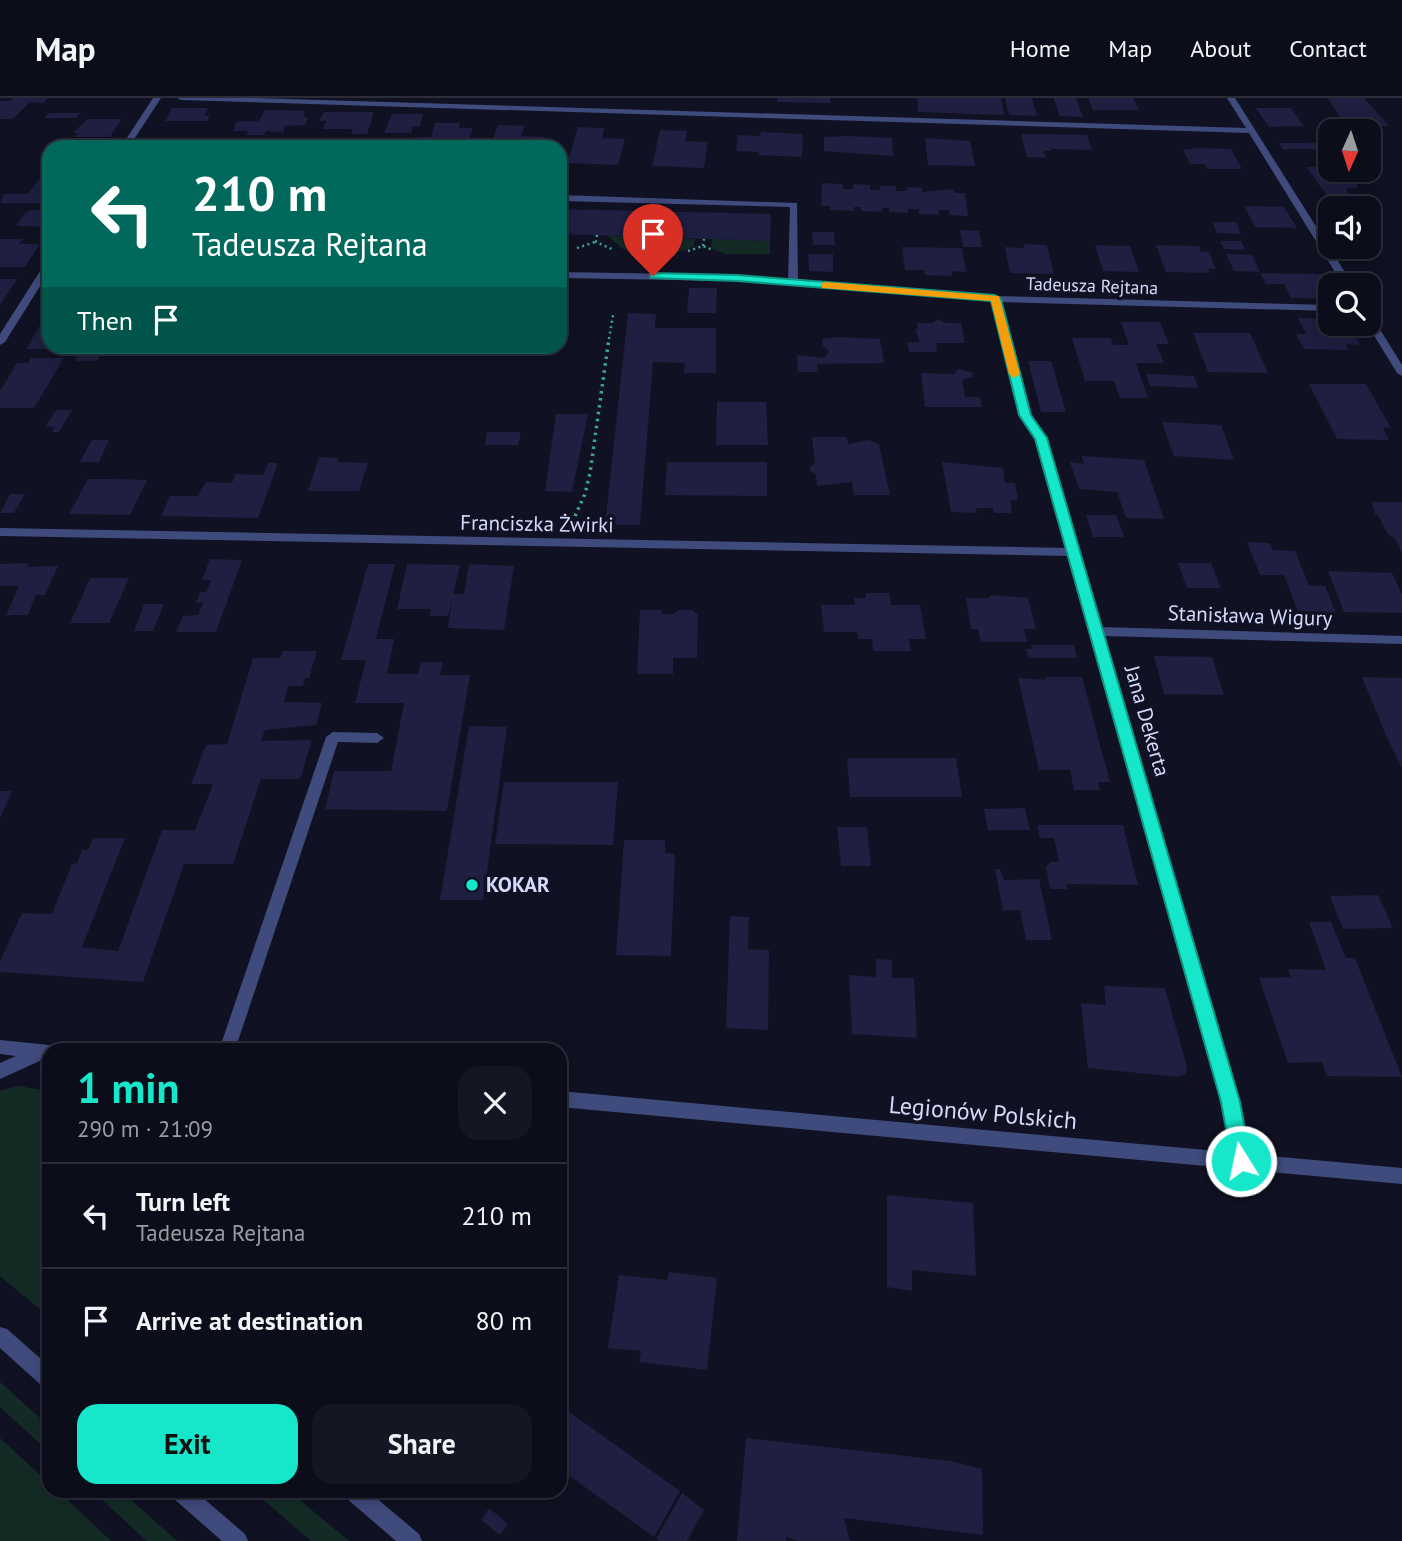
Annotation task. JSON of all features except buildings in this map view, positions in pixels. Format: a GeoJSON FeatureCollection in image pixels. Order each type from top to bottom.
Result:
{"type":"FeatureCollection","features":[{"type":"Feature","properties":{"kind":"street"},"geometry":{"type":"LineString","coordinates":[[130,140],[157,98]]}},
{"type":"Feature","properties":{"kind":"street"},"geometry":{"type":"LineString","coordinates":[[181,98],[1251,131]]}},
{"type":"Feature","properties":{"kind":"street"},"geometry":{"type":"LineString","coordinates":[[1231,98],[1340,273]]}},
{"type":"Feature","properties":{"kind":"street"},"geometry":{"type":"LineString","coordinates":[[567,198],[794,205],[793,282]]}},
{"type":"Feature","properties":{"kind":"street","name":"Tadeusza Rejtana"},"geometry":{"type":"LineString","coordinates":[[567,275],[737,278],[995,299],[1318,308]]}},
{"type":"Feature","properties":{"kind":"street"},"geometry":{"type":"LineString","coordinates":[[0,342],[42,278]]}},
{"type":"Feature","properties":{"kind":"street","name":"Jana Dekerta"},"geometry":{"type":"LineString","coordinates":[[995,299],[1025,415],[1041,438],[1097,631],[1231,1102],[1241,1161]]}},
{"type":"Feature","properties":{"kind":"street"},"geometry":{"type":"LineString","coordinates":[[1379,336],[1402,373]]}},
{"type":"Feature","properties":{"kind":"street","name":"Franciszka Żwirki"},"geometry":{"type":"LineString","coordinates":[[0,532],[1073,552]]}},
{"type":"Feature","properties":{"kind":"street","name":"Stanisława Wigury"},"geometry":{"type":"LineString","coordinates":[[1097,631],[1402,640]]}},
{"type":"Feature","properties":{"kind":"street"},"geometry":{"type":"LineString","coordinates":[[229,1043],[333,737],[377,738]]}},
{"type":"Feature","properties":{"kind":"street"},"geometry":{"type":"LineString","coordinates":[[0,1047],[42,1052]]}},
{"type":"Feature","properties":{"kind":"street"},"geometry":{"type":"LineString","coordinates":[[0,1071],[42,1055]]}},
{"type":"Feature","properties":{"kind":"street","name":"Legionów Polskich"},"geometry":{"type":"LineString","coordinates":[[567,1100],[1402,1177]]}},
{"type":"Feature","properties":{"kind":"street"},"geometry":{"type":"LineString","coordinates":[[0,1336],[42,1373]]}},
{"type":"Feature","properties":{"kind":"street"},"geometry":{"type":"LineString","coordinates":[[188,1498],[238,1541]]}},
{"type":"Feature","properties":{"kind":"street"},"geometry":{"type":"LineString","coordinates":[[361,1498],[412,1541]]}},
{"type":"Feature","properties":{"kind":"path"},"geometry":{"type":"LineString","coordinates":[[596,242],[597,235]]}},
{"type":"Feature","properties":{"kind":"path"},"geometry":{"type":"LineString","coordinates":[[703,246],[704,239]]}},
{"type":"Feature","properties":{"kind":"path"},"geometry":{"type":"LineString","coordinates":[[587,245],[596,242],[604,246]]}},
{"type":"Feature","properties":{"kind":"path"},"geometry":{"type":"LineString","coordinates":[[694,249],[703,246],[711,249]]}},
{"type":"Feature","properties":{"kind":"path"},"geometry":{"type":"LineString","coordinates":[[570,544],[571,524],[587,495],[593,472],[594,445],[613,315]]}},
{"type":"Feature","properties":{"kind":"green space"},"geometry":{"type":"Polygon","coordinates":[[[608,236],[695,239],[693,247],[679,252],[624,250],[608,236]]]}},
{"type":"Feature","properties":{"kind":"green space"},"geometry":{"type":"Polygon","coordinates":[[[712,239],[770,241],[770,254],[725,254],[711,248],[712,239]]]}},
{"type":"Feature","properties":{"kind":"green space"},"geometry":{"type":"Polygon","coordinates":[[[18,1086],[42,1090],[42,1311],[0,1276],[0,1091],[18,1086]]]}},
{"type":"Feature","properties":{"kind":"green space"},"geometry":{"type":"Polygon","coordinates":[[[0,1382],[42,1420],[42,1446],[0,1407],[0,1382]]]}},
{"type":"Feature","properties":{"kind":"green space"},"geometry":{"type":"Polygon","coordinates":[[[0,1438],[42,1477],[42,1498],[65,1498],[111,1541],[0,1541],[0,1438]]]}},
{"type":"Feature","properties":{"kind":"green space"},"geometry":{"type":"Polygon","coordinates":[[[100,1498],[129,1498],[177,1541],[147,1541],[100,1498]]]}},
{"type":"Feature","properties":{"kind":"green space"},"geometry":{"type":"Polygon","coordinates":[[[261,1498],[297,1498],[349,1541],[311,1541],[261,1498]]]}},
{"type":"Feature","properties":{"kind":"slow traffic"},"geometry":{"type":"LineString","coordinates":[[826,286],[995,299],[1014,374]]}},
{"type":"Feature","properties":{"kind":"place","name":"KOKAR"},"geometry":{"type":"Point","coordinates":[472,885]}},
{"type":"Feature","properties":{"kind":"route"},"geometry":{"type":"LineString","coordinates":[[653,276],[737,278],[995,299],[1025,415],[1041,438],[1116,697],[1231,1102],[1241,1161]]}}]}
